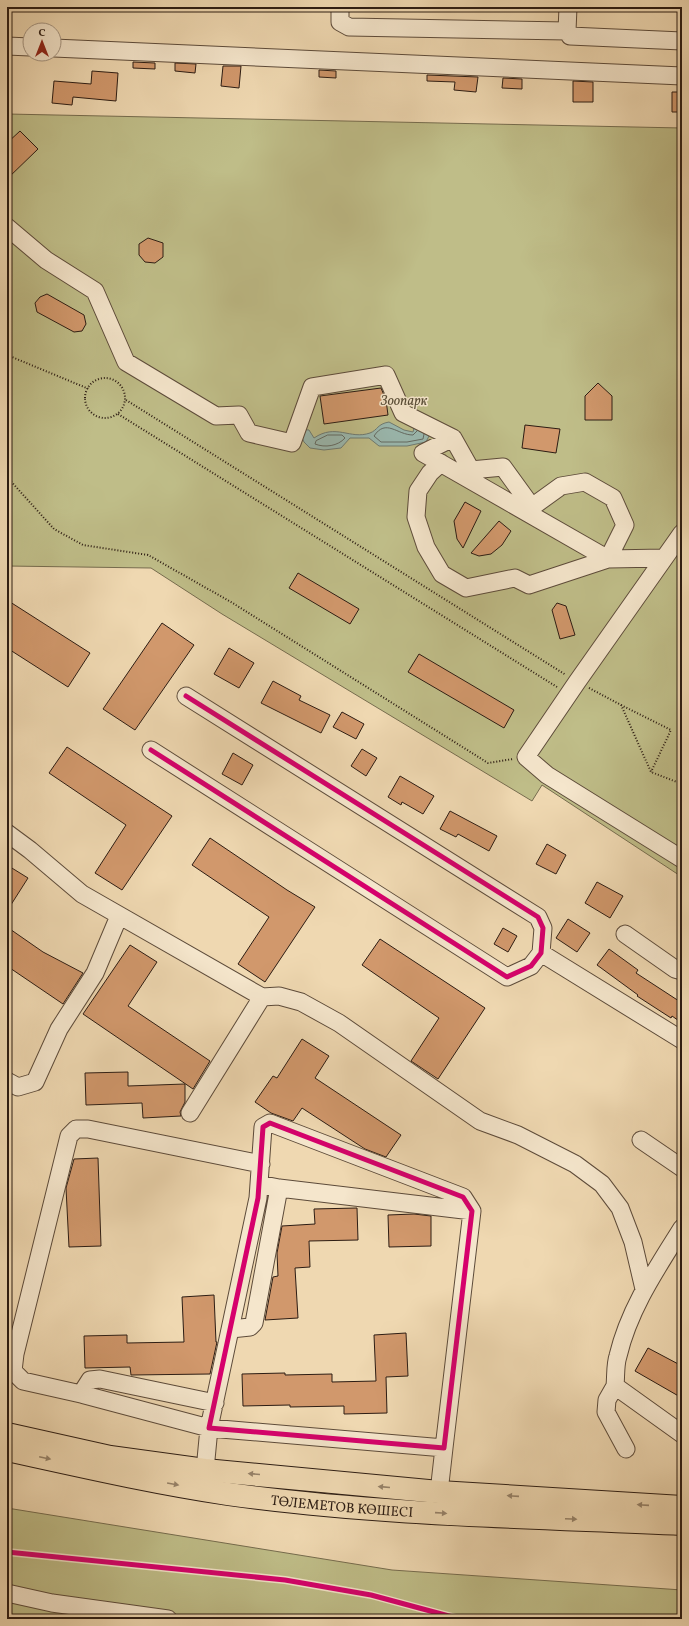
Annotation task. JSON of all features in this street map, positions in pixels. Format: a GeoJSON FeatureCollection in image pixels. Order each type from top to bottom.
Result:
{"type":"FeatureCollection","features":[{"type":"Feature","properties":{"kind":"main road","name":"ТӨЛЕМЕТОВ КӨШЕСІ"},"geometry":{"type":"LineString","coordinates":[[7,1434],[110,1457],[205,1470],[439,1492],[682,1507]]}},
{"type":"Feature","properties":{"kind":"main road","name":"ТӨЛЕМЕТОВ КӨШЕСІ"},"geometry":{"type":"LineString","coordinates":[[7,1450],[107,1472],[228,1494],[325,1504],[478,1515],[682,1524]]}},
{"type":"Feature","properties":{"kind":"street"},"geometry":{"type":"LineString","coordinates":[[340,7],[340,22],[349,27],[567,32],[570,36],[682,41]]}},
{"type":"Feature","properties":{"kind":"street"},"geometry":{"type":"LineString","coordinates":[[567,32],[568,7]]}},
{"type":"Feature","properties":{"kind":"street"},"geometry":{"type":"LineString","coordinates":[[7,46],[22,47]]}},
{"type":"Feature","properties":{"kind":"street"},"geometry":{"type":"LineString","coordinates":[[62,48],[682,76]]}},
{"type":"Feature","properties":{"kind":"street"},"geometry":{"type":"LineString","coordinates":[[7,227],[46,260],[95,291],[126,362],[216,416],[239,415],[249,433],[292,443],[312,387],[386,375],[403,413],[453,438],[471,470],[503,467],[532,508],[561,486],[585,482],[613,498],[624,525],[608,559]]}},
{"type":"Feature","properties":{"kind":"street"},"geometry":{"type":"LineString","coordinates":[[453,438],[423,453],[608,559]]}},
{"type":"Feature","properties":{"kind":"street"},"geometry":{"type":"LineString","coordinates":[[441,463],[430,473],[418,491],[416,517],[426,547],[442,574],[466,588],[515,578],[529,585],[608,559],[664,558]]}},
{"type":"Feature","properties":{"kind":"street"},"geometry":{"type":"LineString","coordinates":[[682,534],[573,688],[526,758],[547,774],[682,859]]}},
{"type":"Feature","properties":{"kind":"street"},"geometry":{"type":"LineString","coordinates":[[151,750],[507,977],[532,966],[541,954],[543,928],[538,917],[186,696]]}},
{"type":"Feature","properties":{"kind":"street"},"geometry":{"type":"LineString","coordinates":[[7,833],[30,850],[82,894],[119,916],[262,998],[279,996],[301,1002],[338,1023],[480,1121],[518,1135],[575,1164],[602,1184],[620,1208],[633,1242],[644,1289]]}},
{"type":"Feature","properties":{"kind":"street"},"geometry":{"type":"LineString","coordinates":[[7,1081],[18,1087],[35,1082],[59,1029],[95,973],[119,916]]}},
{"type":"Feature","properties":{"kind":"street"},"geometry":{"type":"LineString","coordinates":[[625,934],[675,969],[682,971]]}},
{"type":"Feature","properties":{"kind":"street"},"geometry":{"type":"LineString","coordinates":[[541,954],[682,1040]]}},
{"type":"Feature","properties":{"kind":"street"},"geometry":{"type":"LineString","coordinates":[[190,1113],[262,998]]}},
{"type":"Feature","properties":{"kind":"street"},"geometry":{"type":"LineString","coordinates":[[205,1470],[209,1428],[258,1198],[263,1127],[270,1123],[463,1197],[472,1211],[439,1492]]}},
{"type":"Feature","properties":{"kind":"street"},"geometry":{"type":"LineString","coordinates":[[261,1164],[88,1129],[76,1129],[70,1136],[15,1354],[13,1371],[23,1381],[81,1394],[209,1428],[444,1448]]}},
{"type":"Feature","properties":{"kind":"street"},"geometry":{"type":"LineString","coordinates":[[641,1140],[682,1168]]}},
{"type":"Feature","properties":{"kind":"street"},"geometry":{"type":"LineString","coordinates":[[259,1184],[279,1188],[472,1211]]}},
{"type":"Feature","properties":{"kind":"street"},"geometry":{"type":"LineString","coordinates":[[231,1329],[250,1327],[254,1323],[279,1188]]}},
{"type":"Feature","properties":{"kind":"street"},"geometry":{"type":"LineString","coordinates":[[626,1450],[606,1412],[607,1400],[615,1386],[617,1357],[628,1326],[644,1289],[682,1228]]}},
{"type":"Feature","properties":{"kind":"street"},"geometry":{"type":"LineString","coordinates":[[81,1394],[90,1380],[100,1379],[215,1403]]}},
{"type":"Feature","properties":{"kind":"street"},"geometry":{"type":"LineString","coordinates":[[615,1386],[682,1434]]}},
{"type":"Feature","properties":{"kind":"street"},"geometry":{"type":"LineString","coordinates":[[7,1593],[52,1603],[168,1619]]}},
{"type":"Feature","properties":{"kind":"path"},"geometry":{"type":"LineString","coordinates":[[7,355],[89,389]]}},
{"type":"Feature","properties":{"kind":"path"},"geometry":{"type":"LineString","coordinates":[[126,400],[118,414],[103,419],[89,411],[85,396],[92,382],[107,378],[121,385],[126,400],[573,688]]}},
{"type":"Feature","properties":{"kind":"path"},"geometry":{"type":"LineString","coordinates":[[118,414],[573,688],[621,705],[671,730],[651,772]]}},
{"type":"Feature","properties":{"kind":"path"},"geometry":{"type":"LineString","coordinates":[[7,477],[54,530],[83,544],[148,555],[231,602],[488,763],[526,758]]}},
{"type":"Feature","properties":{"kind":"path"},"geometry":{"type":"LineString","coordinates":[[621,705],[651,772],[682,784]]}},
{"type":"Feature","properties":{"kind":"green space","name":"Зоопарк"},"geometry":{"type":"Polygon","coordinates":[[[7,114],[682,128],[682,877],[542,785],[532,801],[222,614],[151,568],[7,566],[7,114]]]}},
{"type":"Feature","properties":{"kind":"green space"},"geometry":{"type":"Polygon","coordinates":[[[7,1508],[392,1570],[682,1590],[682,1619],[7,1619],[7,1508]]]}},
{"type":"Feature","properties":{"kind":"water"},"geometry":{"type":"Polygon","coordinates":[[[389,422],[404,430],[413,432],[415,424],[427,426],[429,436],[426,442],[407,446],[379,446],[369,438],[350,438],[341,448],[324,450],[310,448],[304,442],[298,429],[309,430],[314,438],[329,432],[363,435],[373,432],[382,424],[389,422]]]}},
{"type":"Feature","properties":{"kind":"building"},"geometry":{"type":"Polygon","coordinates":[[[133,62],[155,63],[155,69],[133,68],[133,62]]]}},
{"type":"Feature","properties":{"kind":"building"},"geometry":{"type":"Polygon","coordinates":[[[175,63],[196,64],[195,73],[175,71],[175,63]]]}},
{"type":"Feature","properties":{"kind":"building"},"geometry":{"type":"Polygon","coordinates":[[[223,66],[241,66],[239,88],[221,86],[223,66]]]}},
{"type":"Feature","properties":{"kind":"building"},"geometry":{"type":"Polygon","coordinates":[[[319,70],[336,71],[336,78],[319,77],[319,70]]]}},
{"type":"Feature","properties":{"kind":"building"},"geometry":{"type":"Polygon","coordinates":[[[92,71],[118,73],[116,101],[73,97],[72,105],[52,103],[54,81],[91,84],[92,71]]]}},
{"type":"Feature","properties":{"kind":"building"},"geometry":{"type":"Polygon","coordinates":[[[427,75],[478,77],[476,92],[454,90],[455,82],[427,81],[427,75]]]}},
{"type":"Feature","properties":{"kind":"building"},"geometry":{"type":"Polygon","coordinates":[[[503,78],[522,79],[522,89],[502,88],[503,78]]]}},
{"type":"Feature","properties":{"kind":"building"},"geometry":{"type":"Polygon","coordinates":[[[573,81],[593,82],[593,102],[573,102],[573,81]]]}},
{"type":"Feature","properties":{"kind":"building"},"geometry":{"type":"Polygon","coordinates":[[[672,92],[682,92],[682,112],[672,112],[672,92]]]}},
{"type":"Feature","properties":{"kind":"building"},"geometry":{"type":"Polygon","coordinates":[[[20,131],[38,149],[7,179],[7,143],[20,131]]]}},
{"type":"Feature","properties":{"kind":"building"},"geometry":{"type":"Polygon","coordinates":[[[148,238],[163,243],[163,257],[155,263],[145,262],[139,255],[139,244],[148,238]]]}},
{"type":"Feature","properties":{"kind":"building"},"geometry":{"type":"Polygon","coordinates":[[[47,294],[84,315],[86,324],[82,331],[74,332],[37,312],[35,303],[40,297],[47,294]]]}},
{"type":"Feature","properties":{"kind":"building"},"geometry":{"type":"Polygon","coordinates":[[[598,383],[612,396],[612,420],[585,420],[585,396],[598,383]]]}},
{"type":"Feature","properties":{"kind":"building"},"geometry":{"type":"Polygon","coordinates":[[[381,388],[386,400],[388,415],[324,424],[320,396],[381,388]]]}},
{"type":"Feature","properties":{"kind":"building"},"geometry":{"type":"Polygon","coordinates":[[[525,425],[560,429],[556,453],[522,448],[525,425]]]}},
{"type":"Feature","properties":{"kind":"building"},"geometry":{"type":"Polygon","coordinates":[[[465,502],[481,511],[463,548],[457,539],[454,521],[465,502]]]}},
{"type":"Feature","properties":{"kind":"building"},"geometry":{"type":"Polygon","coordinates":[[[499,521],[511,531],[502,545],[491,554],[479,556],[471,553],[499,521]]]}},
{"type":"Feature","properties":{"kind":"building"},"geometry":{"type":"Polygon","coordinates":[[[298,573],[359,609],[350,624],[289,588],[298,573]]]}},
{"type":"Feature","properties":{"kind":"building"},"geometry":{"type":"Polygon","coordinates":[[[7,600],[90,653],[68,687],[7,648],[7,600]]]}},
{"type":"Feature","properties":{"kind":"building"},"geometry":{"type":"Polygon","coordinates":[[[557,603],[566,606],[575,635],[560,639],[552,610],[557,603]]]}},
{"type":"Feature","properties":{"kind":"building"},"geometry":{"type":"Polygon","coordinates":[[[162,623],[194,645],[135,730],[103,709],[162,623]]]}},
{"type":"Feature","properties":{"kind":"building"},"geometry":{"type":"Polygon","coordinates":[[[229,648],[254,663],[239,688],[214,674],[229,648]]]}},
{"type":"Feature","properties":{"kind":"building"},"geometry":{"type":"Polygon","coordinates":[[[419,654],[514,710],[504,728],[408,672],[419,654]]]}},
{"type":"Feature","properties":{"kind":"building"},"geometry":{"type":"Polygon","coordinates":[[[273,681],[301,696],[299,700],[330,715],[321,733],[261,703],[273,681]]]}},
{"type":"Feature","properties":{"kind":"building"},"geometry":{"type":"Polygon","coordinates":[[[342,712],[364,724],[356,739],[333,727],[342,712]]]}},
{"type":"Feature","properties":{"kind":"building"},"geometry":{"type":"Polygon","coordinates":[[[67,747],[172,816],[122,890],[95,873],[126,825],[49,773],[67,747]]]}},
{"type":"Feature","properties":{"kind":"building"},"geometry":{"type":"Polygon","coordinates":[[[362,749],[377,758],[366,776],[351,766],[362,749]]]}},
{"type":"Feature","properties":{"kind":"building"},"geometry":{"type":"Polygon","coordinates":[[[233,753],[253,765],[242,785],[222,774],[233,753]]]}},
{"type":"Feature","properties":{"kind":"building"},"geometry":{"type":"Polygon","coordinates":[[[400,776],[434,796],[423,814],[402,802],[401,805],[388,797],[400,776]]]}},
{"type":"Feature","properties":{"kind":"building"},"geometry":{"type":"Polygon","coordinates":[[[450,811],[497,836],[489,851],[458,834],[456,837],[440,829],[450,811]]]}},
{"type":"Feature","properties":{"kind":"building"},"geometry":{"type":"Polygon","coordinates":[[[210,838],[315,907],[265,982],[238,964],[269,917],[192,865],[210,838]]]}},
{"type":"Feature","properties":{"kind":"building"},"geometry":{"type":"Polygon","coordinates":[[[547,844],[566,855],[556,874],[536,864],[547,844]]]}},
{"type":"Feature","properties":{"kind":"building"},"geometry":{"type":"Polygon","coordinates":[[[7,865],[28,878],[7,911],[7,865]]]}},
{"type":"Feature","properties":{"kind":"building"},"geometry":{"type":"Polygon","coordinates":[[[597,882],[623,896],[610,918],[585,903],[597,882]]]}},
{"type":"Feature","properties":{"kind":"building"},"geometry":{"type":"Polygon","coordinates":[[[568,919],[590,933],[577,952],[556,938],[568,919]]]}},
{"type":"Feature","properties":{"kind":"building"},"geometry":{"type":"Polygon","coordinates":[[[7,927],[43,952],[83,973],[63,1004],[7,966],[7,927]]]}},
{"type":"Feature","properties":{"kind":"building"},"geometry":{"type":"Polygon","coordinates":[[[503,928],[517,936],[508,952],[494,944],[503,928]]]}},
{"type":"Feature","properties":{"kind":"building"},"geometry":{"type":"Polygon","coordinates":[[[380,939],[485,1008],[438,1079],[411,1061],[439,1018],[362,965],[380,939]]]}},
{"type":"Feature","properties":{"kind":"building"},"geometry":{"type":"Polygon","coordinates":[[[130,945],[157,962],[128,1006],[210,1061],[193,1089],[83,1014],[130,945]]]}},
{"type":"Feature","properties":{"kind":"building"},"geometry":{"type":"Polygon","coordinates":[[[609,949],[638,970],[636,973],[682,1003],[682,1023],[672,1016],[671,1018],[637,996],[638,995],[597,965],[609,949]]]}},
{"type":"Feature","properties":{"kind":"building"},"geometry":{"type":"Polygon","coordinates":[[[302,1039],[329,1056],[315,1078],[401,1135],[386,1157],[365,1149],[302,1108],[293,1121],[271,1113],[255,1102],[273,1076],[277,1078],[302,1039]]]}},
{"type":"Feature","properties":{"kind":"building"},"geometry":{"type":"Polygon","coordinates":[[[128,1072],[128,1086],[185,1084],[185,1102],[180,1112],[181,1116],[143,1118],[142,1103],[86,1105],[85,1073],[128,1072]]]}},
{"type":"Feature","properties":{"kind":"building"},"geometry":{"type":"Polygon","coordinates":[[[98,1158],[101,1246],[69,1247],[66,1188],[74,1159],[98,1158]]]}},
{"type":"Feature","properties":{"kind":"building"},"geometry":{"type":"Polygon","coordinates":[[[357,1208],[358,1240],[309,1241],[310,1267],[295,1268],[298,1318],[265,1320],[273,1277],[278,1276],[277,1253],[282,1226],[315,1224],[314,1209],[357,1208]]]}},
{"type":"Feature","properties":{"kind":"building"},"geometry":{"type":"Polygon","coordinates":[[[414,1214],[431,1216],[431,1246],[389,1247],[388,1215],[414,1214]]]}},
{"type":"Feature","properties":{"kind":"building"},"geometry":{"type":"Polygon","coordinates":[[[214,1295],[217,1342],[210,1374],[131,1375],[130,1367],[85,1368],[84,1336],[127,1335],[127,1343],[184,1342],[182,1297],[214,1295]]]}},
{"type":"Feature","properties":{"kind":"building"},"geometry":{"type":"Polygon","coordinates":[[[406,1333],[408,1376],[386,1377],[387,1413],[344,1414],[344,1406],[243,1406],[242,1374],[332,1374],[332,1382],[376,1381],[374,1335],[406,1333]]]}},
{"type":"Feature","properties":{"kind":"building"},"geometry":{"type":"Polygon","coordinates":[[[648,1348],[682,1366],[682,1398],[635,1371],[648,1348]]]}},
{"type":"Feature","properties":{"kind":"cycle path"},"geometry":{"type":"LineString","coordinates":[[151,750],[507,977],[531,966],[541,953],[543,928],[538,917],[186,696]]}},
{"type":"Feature","properties":{"kind":"cycle path"},"geometry":{"type":"LineString","coordinates":[[270,1123],[463,1197],[472,1211],[444,1448],[209,1428],[258,1198],[263,1127],[270,1123]]}},
{"type":"Feature","properties":{"kind":"cycle path"},"geometry":{"type":"LineString","coordinates":[[7,1552],[285,1580],[371,1595],[460,1619]]}}]}
